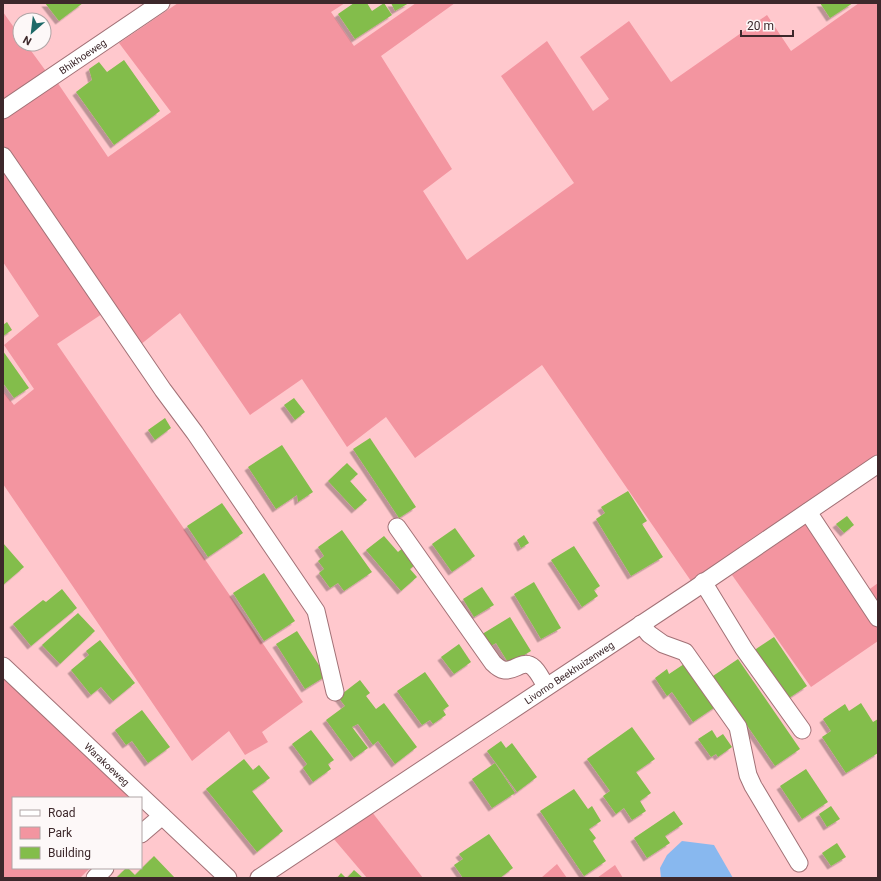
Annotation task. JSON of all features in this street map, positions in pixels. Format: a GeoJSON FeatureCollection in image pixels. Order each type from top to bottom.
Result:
{"type":"FeatureCollection","features":[{"type":"Feature","properties":{"kind":"street","name":"Bhikhoeweg"},"geometry":{"type":"LineString","coordinates":[[3,110],[150,6]]}},
{"type":"Feature","properties":{"kind":"street"},"geometry":{"type":"LineString","coordinates":[[3,156],[163,390],[195,433],[316,612],[335,692]]}},
{"type":"Feature","properties":{"kind":"street","name":"Livorno Beekhuizenweg"},"geometry":{"type":"LineString","coordinates":[[259,878],[704,582],[878,464]]}},
{"type":"Feature","properties":{"kind":"street"},"geometry":{"type":"LineString","coordinates":[[808,512],[878,618]]}},
{"type":"Feature","properties":{"kind":"street"},"geometry":{"type":"LineString","coordinates":[[397,527],[493,663],[499,668],[505,670],[523,664],[531,665],[536,669],[546,687]]}},
{"type":"Feature","properties":{"kind":"street"},"geometry":{"type":"LineString","coordinates":[[704,582],[744,649],[802,730]]}},
{"type":"Feature","properties":{"kind":"street"},"geometry":{"type":"LineString","coordinates":[[641,624],[649,634],[663,644],[685,652],[738,727],[748,775],[799,863]]}},
{"type":"Feature","properties":{"kind":"street","name":"Warakoeweg"},"geometry":{"type":"LineString","coordinates":[[3,666],[142,797]]}},
{"type":"Feature","properties":{"kind":"street","name":"Warakoeweg"},"geometry":{"type":"LineString","coordinates":[[142,797],[228,878]]}},
{"type":"Feature","properties":{"kind":"street"},"geometry":{"type":"LineString","coordinates":[[142,833],[162,816]]}},
{"type":"Feature","properties":{"kind":"street"},"geometry":{"type":"LineString","coordinates":[[95,878],[104,869]]}},
{"type":"Feature","properties":{"kind":"green space"},"geometry":{"type":"Polygon","coordinates":[[[178,3],[345,3],[331,12],[354,46],[416,3],[455,3],[381,56],[452,169],[423,191],[467,260],[574,183],[501,76],[547,41],[593,111],[609,99],[580,57],[629,21],[671,82],[767,15],[791,51],[859,3],[878,3],[878,454],[691,581],[542,365],[415,458],[386,417],[347,447],[302,379],[250,415],[180,313],[140,345],[3,147],[3,119],[57,82],[108,157],[171,112],[119,43],[178,3]]]}},
{"type":"Feature","properties":{"kind":"green space"},"geometry":{"type":"Polygon","coordinates":[[[3,12],[12,25],[12,52],[32,52],[48,74],[3,103],[3,12]]]}},
{"type":"Feature","properties":{"kind":"green space"},"geometry":{"type":"Polygon","coordinates":[[[3,165],[102,314],[57,344],[303,702],[262,732],[268,742],[245,755],[229,731],[192,761],[3,484],[3,391],[14,405],[34,389],[4,345],[39,316],[3,262],[3,165]]]}},
{"type":"Feature","properties":{"kind":"green space"},"geometry":{"type":"Polygon","coordinates":[[[807,523],[878,624],[878,641],[811,687],[732,575],[807,523]]]}},
{"type":"Feature","properties":{"kind":"green space"},"geometry":{"type":"Polygon","coordinates":[[[878,583],[878,607],[867,591],[878,583]]]}},
{"type":"Feature","properties":{"kind":"green space"},"geometry":{"type":"Polygon","coordinates":[[[3,677],[130,797],[12,797],[12,869],[89,869],[80,878],[3,878],[3,677]]]}},
{"type":"Feature","properties":{"kind":"green space"},"geometry":{"type":"Polygon","coordinates":[[[372,812],[423,878],[367,878],[333,838],[372,812]]]}},
{"type":"Feature","properties":{"kind":"green space"},"geometry":{"type":"Polygon","coordinates":[[[557,864],[567,878],[541,878],[557,864]]]}},
{"type":"Feature","properties":{"kind":"green space"},"geometry":{"type":"Polygon","coordinates":[[[615,865],[623,878],[597,878],[615,865]]]}},
{"type":"Feature","properties":{"kind":"water"},"geometry":{"type":"Polygon","coordinates":[[[682,841],[714,845],[733,878],[661,878],[660,868],[667,855],[682,841]]]}},
{"type":"Feature","properties":{"kind":"building"},"geometry":{"type":"Polygon","coordinates":[[[45,3],[83,3],[59,21],[45,3]]]}},
{"type":"Feature","properties":{"kind":"building"},"geometry":{"type":"Polygon","coordinates":[[[354,3],[367,3],[372,11],[384,3],[392,15],[355,39],[338,14],[354,3]]]}},
{"type":"Feature","properties":{"kind":"building"},"geometry":{"type":"Polygon","coordinates":[[[391,3],[409,3],[395,11],[391,3]]]}},
{"type":"Feature","properties":{"kind":"building"},"geometry":{"type":"Polygon","coordinates":[[[820,3],[853,3],[830,18],[820,3]]]}},
{"type":"Feature","properties":{"kind":"building"},"geometry":{"type":"Polygon","coordinates":[[[124,60],[160,111],[114,145],[76,92],[92,80],[89,69],[99,62],[107,72],[124,60]]]}},
{"type":"Feature","properties":{"kind":"building"},"geometry":{"type":"Polygon","coordinates":[[[7,322],[12,330],[3,336],[3,325],[7,322]]]}},
{"type":"Feature","properties":{"kind":"building"},"geometry":{"type":"Polygon","coordinates":[[[3,351],[29,388],[14,398],[3,383],[3,351]]]}},
{"type":"Feature","properties":{"kind":"building"},"geometry":{"type":"Polygon","coordinates":[[[294,398],[305,412],[295,420],[284,405],[294,398]]]}},
{"type":"Feature","properties":{"kind":"building"},"geometry":{"type":"Polygon","coordinates":[[[165,418],[171,428],[155,440],[148,430],[165,418]]]}},
{"type":"Feature","properties":{"kind":"building"},"geometry":{"type":"Polygon","coordinates":[[[370,438],[416,507],[399,518],[353,449],[370,438]]]}},
{"type":"Feature","properties":{"kind":"building"},"geometry":{"type":"Polygon","coordinates":[[[282,445],[313,492],[298,502],[297,495],[276,509],[248,467],[282,445]]]}},
{"type":"Feature","properties":{"kind":"building"},"geometry":{"type":"Polygon","coordinates":[[[347,463],[358,474],[350,481],[367,500],[355,510],[328,481],[347,463]]]}},
{"type":"Feature","properties":{"kind":"building"},"geometry":{"type":"Polygon","coordinates":[[[628,491],[647,521],[642,524],[663,557],[631,576],[596,519],[605,513],[601,507],[628,491]]]}},
{"type":"Feature","properties":{"kind":"building"},"geometry":{"type":"Polygon","coordinates":[[[222,503],[243,533],[208,557],[187,526],[222,503]]]}},
{"type":"Feature","properties":{"kind":"building"},"geometry":{"type":"Polygon","coordinates":[[[847,516],[854,525],[844,533],[836,524],[847,516]]]}},
{"type":"Feature","properties":{"kind":"building"},"geometry":{"type":"Polygon","coordinates":[[[455,528],[475,556],[452,572],[432,544],[455,528]]]}},
{"type":"Feature","properties":{"kind":"building"},"geometry":{"type":"Polygon","coordinates":[[[342,530],[372,572],[344,591],[338,583],[330,588],[319,573],[324,569],[318,561],[324,556],[318,547],[342,530]]]}},
{"type":"Feature","properties":{"kind":"building"},"geometry":{"type":"Polygon","coordinates":[[[524,535],[529,543],[521,548],[517,540],[524,535]]]}},
{"type":"Feature","properties":{"kind":"building"},"geometry":{"type":"Polygon","coordinates":[[[384,536],[398,552],[404,547],[417,563],[410,569],[417,577],[401,591],[366,550],[384,536]]]}},
{"type":"Feature","properties":{"kind":"building"},"geometry":{"type":"Polygon","coordinates":[[[3,543],[24,567],[3,585],[3,543]]]}},
{"type":"Feature","properties":{"kind":"building"},"geometry":{"type":"Polygon","coordinates":[[[574,546],[600,586],[594,590],[598,596],[582,607],[551,560],[574,546]]]}},
{"type":"Feature","properties":{"kind":"building"},"geometry":{"type":"Polygon","coordinates":[[[264,573],[295,621],[264,641],[233,593],[264,573]]]}},
{"type":"Feature","properties":{"kind":"building"},"geometry":{"type":"Polygon","coordinates":[[[534,582],[561,628],[541,639],[514,594],[534,582]]]}},
{"type":"Feature","properties":{"kind":"building"},"geometry":{"type":"Polygon","coordinates":[[[482,587],[494,605],[474,617],[463,599],[482,587]]]}},
{"type":"Feature","properties":{"kind":"building"},"geometry":{"type":"Polygon","coordinates":[[[62,589],[77,608],[31,646],[13,624],[43,600],[46,602],[62,589]]]}},
{"type":"Feature","properties":{"kind":"building"},"geometry":{"type":"Polygon","coordinates":[[[78,613],[95,631],[60,664],[42,645],[78,613]]]}},
{"type":"Feature","properties":{"kind":"building"},"geometry":{"type":"Polygon","coordinates":[[[510,617],[531,651],[509,664],[496,643],[486,649],[479,636],[510,617]]]}},
{"type":"Feature","properties":{"kind":"building"},"geometry":{"type":"Polygon","coordinates":[[[297,631],[326,676],[305,689],[276,644],[297,631]]]}},
{"type":"Feature","properties":{"kind":"building"},"geometry":{"type":"Polygon","coordinates":[[[774,637],[807,686],[786,700],[753,651],[774,637]]]}},
{"type":"Feature","properties":{"kind":"building"},"geometry":{"type":"Polygon","coordinates":[[[100,640],[135,683],[113,701],[101,687],[91,695],[71,670],[89,655],[86,651],[100,640]]]}},
{"type":"Feature","properties":{"kind":"building"},"geometry":{"type":"Polygon","coordinates":[[[459,644],[471,662],[454,674],[441,657],[459,644]]]}},
{"type":"Feature","properties":{"kind":"building"},"geometry":{"type":"Polygon","coordinates":[[[738,659],[800,749],[775,766],[713,676],[738,659]]]}},
{"type":"Feature","properties":{"kind":"building"},"geometry":{"type":"Polygon","coordinates":[[[687,662],[718,705],[693,722],[672,692],[667,696],[655,678],[667,669],[669,674],[687,662]]]}},
{"type":"Feature","properties":{"kind":"building"},"geometry":{"type":"Polygon","coordinates":[[[425,672],[449,706],[443,710],[446,715],[433,724],[430,720],[422,725],[397,691],[425,672]]]}},
{"type":"Feature","properties":{"kind":"building"},"geometry":{"type":"Polygon","coordinates":[[[360,680],[370,693],[366,696],[376,709],[384,703],[417,747],[395,764],[378,741],[373,745],[358,724],[352,727],[368,748],[354,758],[326,720],[345,706],[338,697],[360,680]]]}},
{"type":"Feature","properties":{"kind":"building"},"geometry":{"type":"Polygon","coordinates":[[[861,703],[873,722],[878,719],[878,753],[846,773],[822,737],[831,731],[823,719],[845,704],[849,711],[861,703]]]}},
{"type":"Feature","properties":{"kind":"building"},"geometry":{"type":"Polygon","coordinates":[[[142,710],[170,747],[148,763],[132,741],[126,745],[115,730],[142,710]]]}},
{"type":"Feature","properties":{"kind":"building"},"geometry":{"type":"Polygon","coordinates":[[[632,727],[655,759],[636,772],[651,793],[640,801],[646,811],[632,820],[624,808],[616,814],[603,796],[610,791],[587,759],[632,727]]]}},
{"type":"Feature","properties":{"kind":"building"},"geometry":{"type":"Polygon","coordinates":[[[311,730],[334,760],[328,764],[331,769],[313,782],[303,768],[307,764],[292,744],[311,730]]]}},
{"type":"Feature","properties":{"kind":"building"},"geometry":{"type":"Polygon","coordinates":[[[712,730],[717,738],[723,734],[732,747],[718,757],[716,754],[711,757],[698,739],[712,730]]]}},
{"type":"Feature","properties":{"kind":"building"},"geometry":{"type":"Polygon","coordinates":[[[501,741],[506,748],[512,743],[537,777],[517,792],[487,751],[501,741]]]}},
{"type":"Feature","properties":{"kind":"building"},"geometry":{"type":"Polygon","coordinates":[[[244,759],[253,770],[259,765],[270,778],[252,791],[283,831],[257,852],[206,789],[244,759]]]}},
{"type":"Feature","properties":{"kind":"building"},"geometry":{"type":"Polygon","coordinates":[[[495,763],[515,793],[492,808],[472,779],[495,763]]]}},
{"type":"Feature","properties":{"kind":"building"},"geometry":{"type":"Polygon","coordinates":[[[806,769],[828,802],[802,819],[780,786],[806,769]]]}},
{"type":"Feature","properties":{"kind":"building"},"geometry":{"type":"Polygon","coordinates":[[[574,789],[588,809],[592,806],[601,821],[589,829],[596,838],[593,841],[606,861],[584,876],[540,811],[574,789]]]}},
{"type":"Feature","properties":{"kind":"building"},"geometry":{"type":"Polygon","coordinates":[[[831,806],[840,819],[827,827],[819,814],[831,806]]]}},
{"type":"Feature","properties":{"kind":"building"},"geometry":{"type":"Polygon","coordinates":[[[674,811],[683,824],[665,836],[670,843],[647,858],[634,838],[674,811]]]}},
{"type":"Feature","properties":{"kind":"building"},"geometry":{"type":"Polygon","coordinates":[[[489,834],[513,868],[500,878],[463,878],[454,865],[463,859],[459,854],[489,834]]]}},
{"type":"Feature","properties":{"kind":"building"},"geometry":{"type":"Polygon","coordinates":[[[837,843],[846,857],[831,866],[822,853],[837,843]]]}},
{"type":"Feature","properties":{"kind":"building"},"geometry":{"type":"Polygon","coordinates":[[[154,856],[175,878],[116,878],[125,869],[129,869],[135,875],[154,856]]]}},
{"type":"Feature","properties":{"kind":"building"},"geometry":{"type":"Polygon","coordinates":[[[354,870],[363,878],[347,878],[354,870]]]}},
{"type":"Feature","properties":{"kind":"building"},"geometry":{"type":"Polygon","coordinates":[[[341,873],[346,878],[337,878],[341,873]]]}}]}
